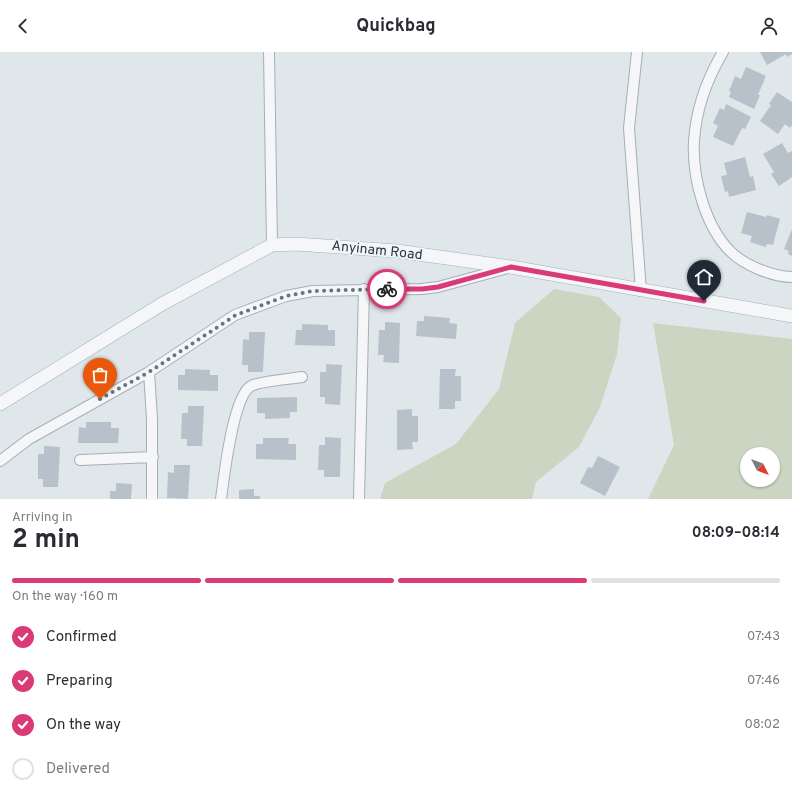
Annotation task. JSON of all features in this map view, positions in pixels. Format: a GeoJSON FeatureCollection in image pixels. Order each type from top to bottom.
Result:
{"type":"FeatureCollection","features":[{"type":"Feature","properties":{"kind":"street"},"geometry":{"type":"LineString","coordinates":[[269,52],[272,245]]}},
{"type":"Feature","properties":{"kind":"street"},"geometry":{"type":"LineString","coordinates":[[638,52],[629,128],[641,291]]}},
{"type":"Feature","properties":{"kind":"street"},"geometry":{"type":"LineString","coordinates":[[723,52],[710,74],[699,111],[694,142],[696,176],[704,206],[716,233],[731,252],[757,269],[792,277]]}},
{"type":"Feature","properties":{"kind":"street","name":"Anyinam Road"},"geometry":{"type":"LineString","coordinates":[[0,404],[162,304],[272,245],[296,244],[368,249],[511,267],[641,291],[792,316]]}},
{"type":"Feature","properties":{"kind":"street"},"geometry":{"type":"LineString","coordinates":[[0,461],[36,435],[149,372],[236,315],[257,307],[286,296],[313,291],[430,288],[511,267]]}},
{"type":"Feature","properties":{"kind":"street"},"geometry":{"type":"LineString","coordinates":[[359,499],[364,289]]}},
{"type":"Feature","properties":{"kind":"street"},"geometry":{"type":"LineString","coordinates":[[149,372],[152,499]]}},
{"type":"Feature","properties":{"kind":"street"},"geometry":{"type":"LineString","coordinates":[[221,499],[226,460],[240,400],[245,391],[252,385],[302,377]]}},
{"type":"Feature","properties":{"kind":"street"},"geometry":{"type":"LineString","coordinates":[[80,460],[152,456]]}},
{"type":"Feature","properties":{"kind":"green space"},"geometry":{"type":"Polygon","coordinates":[[[554,289],[599,297],[621,318],[617,354],[600,407],[579,447],[536,482],[532,499],[380,499],[385,483],[456,444],[499,389],[515,323],[554,289]]]}},
{"type":"Feature","properties":{"kind":"green space"},"geometry":{"type":"Polygon","coordinates":[[[653,323],[792,339],[792,499],[648,499],[674,445],[653,323]]]}},
{"type":"Feature","properties":{"kind":"building"},"geometry":{"type":"Polygon","coordinates":[[[760,52],[792,52],[792,54],[787,57],[786,54],[767,65],[760,52]]]}},
{"type":"Feature","properties":{"kind":"building"},"geometry":{"type":"Polygon","coordinates":[[[746,67],[766,76],[754,109],[729,97],[731,92],[729,91],[735,76],[741,79],[746,67]]]}},
{"type":"Feature","properties":{"kind":"building"},"geometry":{"type":"Polygon","coordinates":[[[777,92],[792,102],[792,125],[790,128],[785,124],[778,134],[760,121],[771,105],[769,104],[777,92]]]}},
{"type":"Feature","properties":{"kind":"building"},"geometry":{"type":"Polygon","coordinates":[[[726,104],[751,117],[745,129],[742,128],[733,146],[713,137],[718,126],[713,123],[720,108],[724,110],[726,104]]]}},
{"type":"Feature","properties":{"kind":"building"},"geometry":{"type":"Polygon","coordinates":[[[782,143],[788,153],[792,151],[792,177],[779,186],[771,174],[774,172],[763,154],[782,143]]]}},
{"type":"Feature","properties":{"kind":"building"},"geometry":{"type":"Polygon","coordinates":[[[745,157],[750,177],[753,176],[756,190],[729,197],[728,191],[725,192],[721,176],[727,175],[724,163],[745,157]]]}},
{"type":"Feature","properties":{"kind":"building"},"geometry":{"type":"Polygon","coordinates":[[[747,212],[766,217],[767,215],[780,219],[773,245],[767,244],[766,247],[750,242],[752,236],[741,233],[747,212]]]}},
{"type":"Feature","properties":{"kind":"building"},"geometry":{"type":"Polygon","coordinates":[[[792,229],[792,256],[788,254],[789,251],[784,249],[792,229]]]}},
{"type":"Feature","properties":{"kind":"building"},"geometry":{"type":"Polygon","coordinates":[[[424,316],[450,318],[449,323],[457,324],[456,339],[416,336],[417,321],[424,321],[424,316]]]}},
{"type":"Feature","properties":{"kind":"building"},"geometry":{"type":"Polygon","coordinates":[[[385,322],[400,323],[399,363],[383,362],[384,355],[378,355],[379,330],[385,330],[385,322]]]}},
{"type":"Feature","properties":{"kind":"building"},"geometry":{"type":"Polygon","coordinates":[[[302,324],[328,325],[328,330],[335,330],[335,346],[295,345],[296,330],[302,330],[302,324]]]}},
{"type":"Feature","properties":{"kind":"building"},"geometry":{"type":"Polygon","coordinates":[[[249,332],[265,332],[263,372],[248,372],[248,365],[242,365],[243,339],[249,340],[249,332]]]}},
{"type":"Feature","properties":{"kind":"building"},"geometry":{"type":"Polygon","coordinates":[[[326,364],[342,365],[340,405],[325,404],[325,397],[320,397],[320,372],[326,372],[326,364]]]}},
{"type":"Feature","properties":{"kind":"building"},"geometry":{"type":"Polygon","coordinates":[[[185,369],[210,370],[210,375],[218,375],[218,391],[178,390],[178,375],[185,375],[185,369]]]}},
{"type":"Feature","properties":{"kind":"building"},"geometry":{"type":"Polygon","coordinates":[[[440,369],[456,369],[455,376],[461,376],[461,401],[455,401],[455,409],[439,409],[440,369]]]}},
{"type":"Feature","properties":{"kind":"building"},"geometry":{"type":"Polygon","coordinates":[[[297,397],[297,412],[290,412],[290,418],[265,419],[265,413],[257,413],[257,398],[297,397]]]}},
{"type":"Feature","properties":{"kind":"building"},"geometry":{"type":"Polygon","coordinates":[[[188,406],[204,406],[202,446],[187,446],[187,439],[181,439],[182,413],[188,413],[188,406]]]}},
{"type":"Feature","properties":{"kind":"building"},"geometry":{"type":"Polygon","coordinates":[[[412,409],[412,416],[418,416],[418,442],[412,442],[413,449],[397,450],[397,410],[412,409]]]}},
{"type":"Feature","properties":{"kind":"building"},"geometry":{"type":"Polygon","coordinates":[[[86,422],[111,422],[111,428],[119,428],[118,443],[78,443],[79,427],[86,428],[86,422]]]}},
{"type":"Feature","properties":{"kind":"building"},"geometry":{"type":"Polygon","coordinates":[[[325,437],[341,438],[340,477],[324,477],[324,470],[318,470],[319,445],[325,445],[325,437]]]}},
{"type":"Feature","properties":{"kind":"building"},"geometry":{"type":"Polygon","coordinates":[[[263,438],[289,438],[288,444],[296,444],[296,460],[256,459],[256,444],[263,444],[263,438]]]}},
{"type":"Feature","properties":{"kind":"building"},"geometry":{"type":"Polygon","coordinates":[[[44,446],[60,447],[58,487],[43,487],[43,479],[38,479],[38,454],[44,454],[44,446]]]}},
{"type":"Feature","properties":{"kind":"building"},"geometry":{"type":"Polygon","coordinates":[[[598,456],[620,467],[605,496],[580,483],[588,467],[592,468],[598,456]]]}},
{"type":"Feature","properties":{"kind":"building"},"geometry":{"type":"Polygon","coordinates":[[[174,465],[190,465],[188,499],[167,498],[168,472],[174,473],[174,465]]]}},
{"type":"Feature","properties":{"kind":"building"},"geometry":{"type":"Polygon","coordinates":[[[116,483],[132,484],[131,499],[110,499],[110,491],[116,491],[116,483]]]}},
{"type":"Feature","properties":{"kind":"building"},"geometry":{"type":"Polygon","coordinates":[[[254,489],[254,496],[260,496],[260,499],[239,499],[239,490],[254,489]]]}},
{"type":"Feature","properties":{"kind":"way so far"},"geometry":{"type":"LineString","coordinates":[[100,399],[149,372],[236,315],[286,296],[313,291],[387,289]]}},
{"type":"Feature","properties":{"kind":"route"},"geometry":{"type":"LineString","coordinates":[[387,289],[422,289],[438,287],[511,267],[704,301]]}}]}
